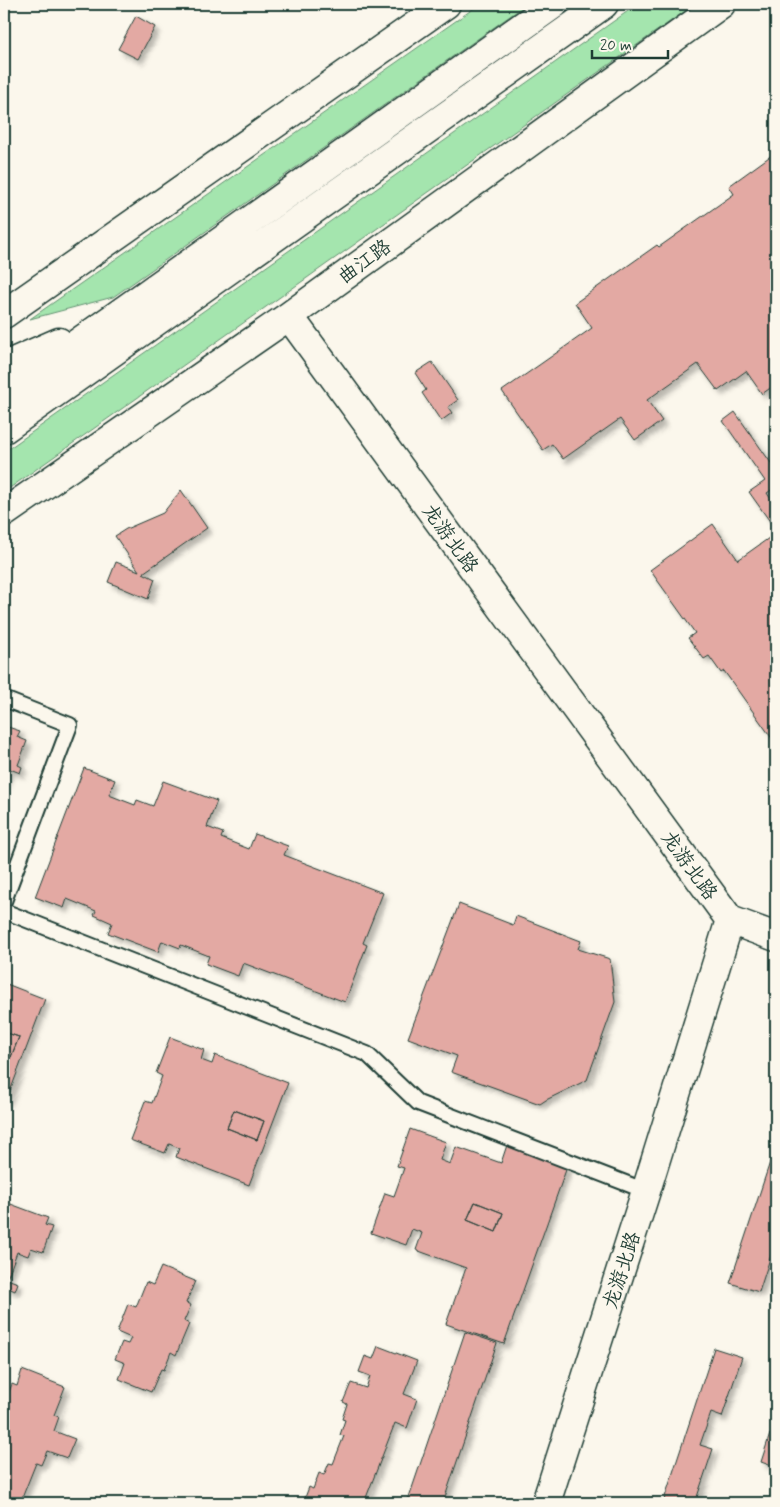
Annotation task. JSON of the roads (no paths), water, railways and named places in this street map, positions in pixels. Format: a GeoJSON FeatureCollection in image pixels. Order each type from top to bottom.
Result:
{"type":"FeatureCollection","features":[{"type":"Feature","properties":{"kind":"main road"},"geometry":{"type":"LineString","coordinates":[[4,314],[446,4]]}},
{"type":"Feature","properties":{"kind":"main road"},"geometry":{"type":"LineString","coordinates":[[4,395],[554,4]]}},
{"type":"Feature","properties":{"kind":"main road"},"geometry":{"type":"LineString","coordinates":[[4,428],[604,4]]}},
{"type":"Feature","properties":{"kind":"main road","name":"曲江路"},"geometry":{"type":"LineString","coordinates":[[4,513],[288,316],[720,4]]}},
{"type":"Feature","properties":{"kind":"main road","name":"龙游北路"},"geometry":{"type":"LineString","coordinates":[[288,316],[730,920],[546,1503]]}},
{"type":"Feature","properties":{"kind":"main road"},"geometry":{"type":"LineString","coordinates":[[4,366],[113,318]]}},
{"type":"Feature","properties":{"kind":"main road"},"geometry":{"type":"LineString","coordinates":[[730,920],[776,937]]}},
{"type":"Feature","properties":{"kind":"lane"},"geometry":{"type":"LineString","coordinates":[[4,699],[70,725],[4,901]]}},
{"type":"Feature","properties":{"kind":"lane"},"geometry":{"type":"LineString","coordinates":[[4,911],[367,1054],[418,1103],[646,1191]]}}]}
